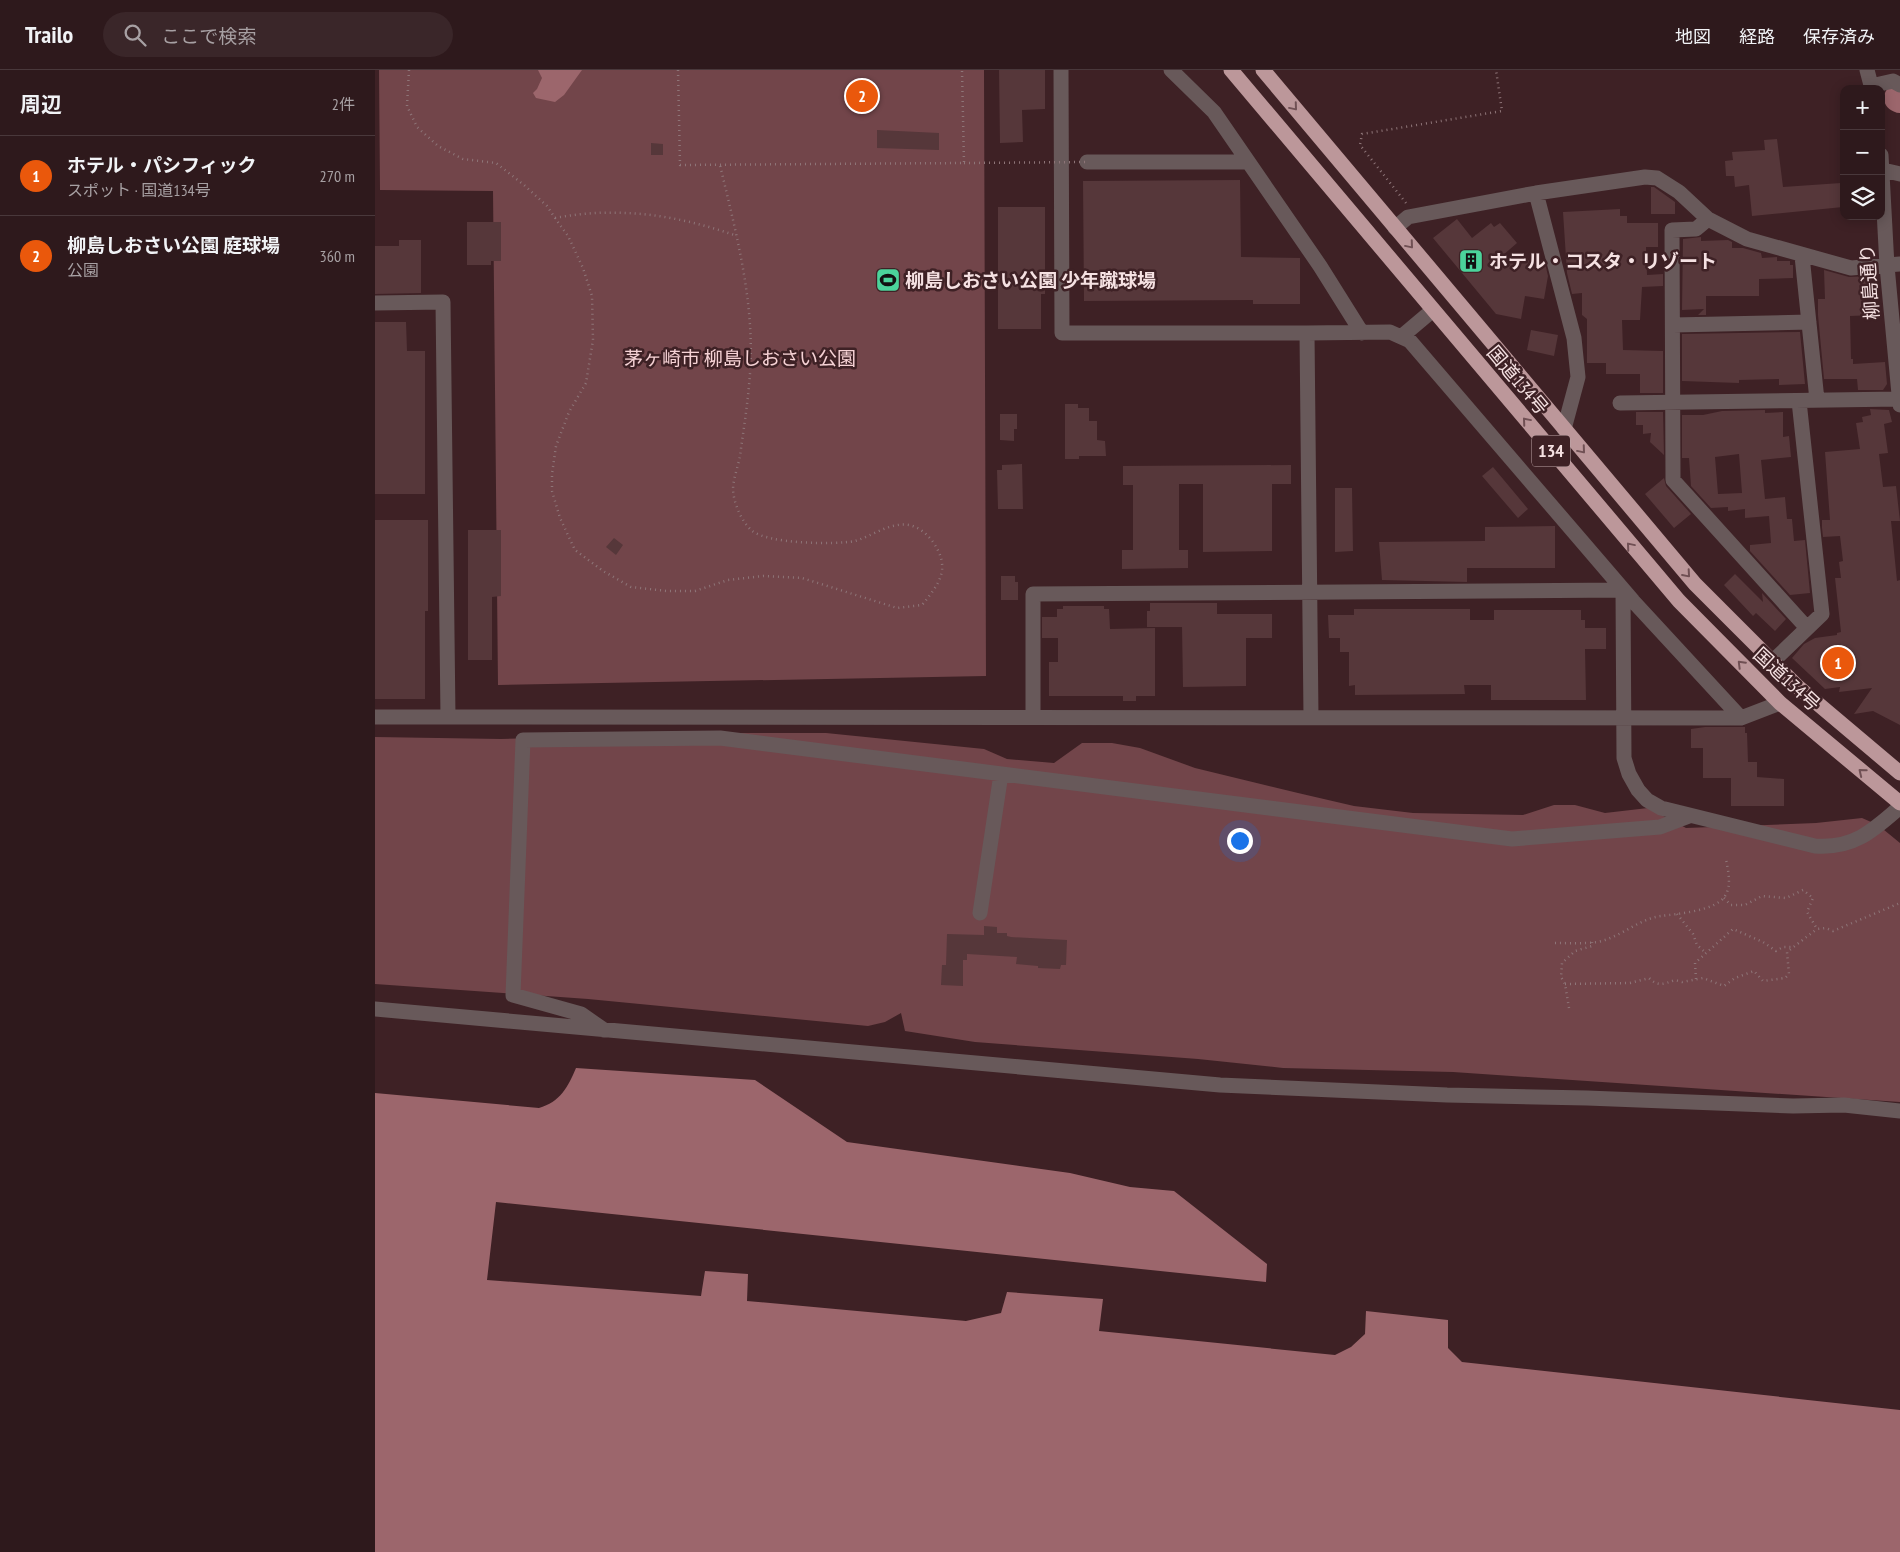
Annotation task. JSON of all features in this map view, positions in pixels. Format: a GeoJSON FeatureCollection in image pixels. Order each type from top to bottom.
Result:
{"type":"FeatureCollection","features":[{"type":"Feature","properties":{"kind":"highway","name":"国道134号"},"geometry":{"type":"LineString","coordinates":[[1231,70],[1647,566],[1780,703],[1900,803]]}},
{"type":"Feature","properties":{"kind":"highway","name":"国道134号"},"geometry":{"type":"LineString","coordinates":[[1263,70],[1695,584],[1798,687],[1900,773]]}},
{"type":"Feature","properties":{"kind":"street"},"geometry":{"type":"LineString","coordinates":[[1061,70],[1062,333],[1390,332],[1410,341],[1623,590],[1741,718]]}},
{"type":"Feature","properties":{"kind":"street"},"geometry":{"type":"LineString","coordinates":[[1171,70],[1214,112],[1320,266],[1362,333]]}},
{"type":"Feature","properties":{"kind":"street"},"geometry":{"type":"LineString","coordinates":[[1867,70],[1870,85]]}},
{"type":"Feature","properties":{"kind":"street"},"geometry":{"type":"LineString","coordinates":[[1880,85],[1893,81],[1900,85]]}},
{"type":"Feature","properties":{"kind":"street"},"geometry":{"type":"LineString","coordinates":[[1087,162],[1248,162]]}},
{"type":"Feature","properties":{"kind":"street"},"geometry":{"type":"LineString","coordinates":[[1885,170],[1900,174]]}},
{"type":"Feature","properties":{"kind":"street","name":"柳島通り"},"geometry":{"type":"LineString","coordinates":[[1884,175],[1893,265],[1900,405]]}},
{"type":"Feature","properties":{"kind":"street"},"geometry":{"type":"LineString","coordinates":[[1395,228],[1408,217],[1536,193],[1645,177],[1657,178],[1679,192],[1708,219],[1747,240],[1851,268],[1893,265]]}},
{"type":"Feature","properties":{"kind":"street"},"geometry":{"type":"LineString","coordinates":[[1536,193],[1574,338],[1578,377],[1564,430]]}},
{"type":"Feature","properties":{"kind":"street"},"geometry":{"type":"LineString","coordinates":[[1708,219],[1697,229],[1672,230],[1673,480],[1807,628]]}},
{"type":"Feature","properties":{"kind":"street"},"geometry":{"type":"LineString","coordinates":[[1802,256],[1817,400]]}},
{"type":"Feature","properties":{"kind":"street"},"geometry":{"type":"LineString","coordinates":[[375,303],[443,302],[447,717]]}},
{"type":"Feature","properties":{"kind":"street"},"geometry":{"type":"LineString","coordinates":[[1401,337],[1433,310]]}},
{"type":"Feature","properties":{"kind":"street"},"geometry":{"type":"LineString","coordinates":[[1673,324],[1809,322]]}},
{"type":"Feature","properties":{"kind":"street"},"geometry":{"type":"LineString","coordinates":[[1307,333],[1311,717]]}},
{"type":"Feature","properties":{"kind":"street"},"geometry":{"type":"LineString","coordinates":[[1620,403],[1899,399]]}},
{"type":"Feature","properties":{"kind":"street"},"geometry":{"type":"LineString","coordinates":[[1772,662],[1822,614],[1799,401]]}},
{"type":"Feature","properties":{"kind":"street"},"geometry":{"type":"LineString","coordinates":[[1033,717],[1033,594],[1623,590]]}},
{"type":"Feature","properties":{"kind":"street"},"geometry":{"type":"LineString","coordinates":[[1623,590],[1624,758],[1629,774],[1638,790],[1647,800],[1661,808],[1689,816],[1815,846],[1831,847],[1863,837],[1900,807]]}},
{"type":"Feature","properties":{"kind":"street"},"geometry":{"type":"LineString","coordinates":[[375,717],[1624,716],[1741,718],[1780,703]]}},
{"type":"Feature","properties":{"kind":"street"},"geometry":{"type":"LineString","coordinates":[[604,1030],[581,1014],[513,995],[523,740],[720,738],[1512,839],[1659,827],[1689,816]]}},
{"type":"Feature","properties":{"kind":"street"},"geometry":{"type":"LineString","coordinates":[[980,913],[1001,774]]}},
{"type":"Feature","properties":{"kind":"street"},"geometry":{"type":"LineString","coordinates":[[375,1009],[1256,1087],[1793,1106],[1844,1105],[1900,1111]]}},
{"type":"Feature","properties":{"kind":"path"},"geometry":{"type":"LineString","coordinates":[[409,70],[407,106],[417,127],[438,146],[463,160],[496,163],[547,206],[568,236],[583,268],[592,296],[593,340],[586,383],[569,412],[556,446],[552,474],[552,490],[560,518],[575,550],[603,571],[631,587],[667,591],[695,591],[737,579],[763,576],[802,578],[897,608],[922,605],[938,586],[943,566],[939,551],[927,533],[909,525],[883,529],[855,541],[813,544],[777,539],[753,532],[739,515],[733,489],[749,383],[750,316],[737,236],[720,165]]}},
{"type":"Feature","properties":{"kind":"path"},"geometry":{"type":"LineString","coordinates":[[678,70],[680,165],[1087,162]]}},
{"type":"Feature","properties":{"kind":"path"},"geometry":{"type":"LineString","coordinates":[[962,70],[964,163]]}},
{"type":"Feature","properties":{"kind":"path"},"geometry":{"type":"LineString","coordinates":[[1417,216],[1360,145],[1362,134],[1502,111],[1496,70]]}},
{"type":"Feature","properties":{"kind":"path"},"geometry":{"type":"LineString","coordinates":[[555,218],[590,213],[663,215],[704,224],[737,236]]}},
{"type":"Feature","properties":{"kind":"path"},"geometry":{"type":"LineString","coordinates":[[1555,943],[1592,942],[1612,937],[1659,916],[1707,907],[1724,898],[1729,886],[1726,859]]}},
{"type":"Feature","properties":{"kind":"path"},"geometry":{"type":"LineString","coordinates":[[1724,898],[1731,905],[1745,905],[1762,896],[1786,898],[1803,890],[1813,898],[1807,912],[1817,929]]}},
{"type":"Feature","properties":{"kind":"path"},"geometry":{"type":"LineString","coordinates":[[1565,984],[1630,984],[1649,978],[1654,983],[1663,985],[1675,980],[1682,982],[1696,979],[1710,980],[1724,986],[1735,978],[1754,971],[1763,980],[1785,978],[1789,974],[1787,952],[1817,929],[1839,930],[1900,903]]}},
{"type":"Feature","properties":{"kind":"path"},"geometry":{"type":"LineString","coordinates":[[1677,914],[1693,934],[1697,945],[1707,953]]}},
{"type":"Feature","properties":{"kind":"path"},"geometry":{"type":"LineString","coordinates":[[1696,979],[1695,962],[1733,929],[1763,942],[1776,951],[1783,947],[1793,947]]}},
{"type":"Feature","properties":{"kind":"path"},"geometry":{"type":"LineString","coordinates":[[1569,1008],[1565,984],[1561,977],[1562,963],[1575,951],[1591,946],[1592,942]]}},
{"type":"Feature","properties":{"kind":"green space","name":"茅ヶ崎市 柳島しおさい公園"},"geometry":{"type":"Polygon","coordinates":[[[379,70],[984,70],[986,676],[498,685],[493,191],[380,190],[379,70]]]}},
{"type":"Feature","properties":{"kind":"green space"},"geometry":{"type":"Polygon","coordinates":[[[734,733],[826,733],[984,749],[1007,759],[1054,763],[1082,743],[1112,743],[1140,748],[1195,768],[1298,793],[1354,806],[1413,813],[1523,815],[1554,805],[1575,805],[1605,813],[1648,808],[1686,828],[1816,823],[1862,818],[1878,825],[1900,843],[1900,1102],[1453,1072],[1283,1068],[1198,1059],[975,1042],[905,1031],[901,1013],[885,1022],[868,1026],[588,999],[375,984],[375,737],[501,739],[734,733]]]}},
{"type":"Feature","properties":{"kind":"shaded area"},"geometry":{"type":"Polygon","coordinates":[[[538,70],[582,70],[564,95],[555,102],[536,98],[533,93],[542,78],[538,70]]]}},
{"type":"Feature","properties":{"kind":"shaded area"},"geometry":{"type":"Polygon","coordinates":[[[576,1068],[755,1080],[847,1142],[1070,1173],[1130,1187],[1174,1191],[1267,1264],[1266,1282],[496,1202],[487,1280],[701,1296],[705,1271],[748,1274],[747,1301],[966,1321],[1001,1313],[1007,1292],[1103,1299],[1099,1331],[1335,1355],[1351,1347],[1365,1334],[1366,1311],[1448,1320],[1448,1348],[1462,1362],[1900,1410],[1900,1552],[375,1552],[375,1093],[539,1108],[558,1098],[570,1081],[576,1068]]]}},
{"type":"Feature","properties":{"kind":"building"},"geometry":{"type":"Polygon","coordinates":[[[999,70],[1045,70],[1045,109],[1022,110],[1023,142],[1000,143],[999,70]]]}},
{"type":"Feature","properties":{"kind":"building"},"geometry":{"type":"Polygon","coordinates":[[[877,130],[939,133],[939,150],[877,148],[877,130]]]}},
{"type":"Feature","properties":{"kind":"building"},"geometry":{"type":"Polygon","coordinates":[[[1777,139],[1783,187],[1840,183],[1840,207],[1752,216],[1749,185],[1735,187],[1734,176],[1726,176],[1725,161],[1733,160],[1732,152],[1765,150],[1764,140],[1777,139]]]}},
{"type":"Feature","properties":{"kind":"building"},"geometry":{"type":"Polygon","coordinates":[[[651,143],[663,144],[663,155],[651,155],[651,143]]]}},
{"type":"Feature","properties":{"kind":"building"},"geometry":{"type":"Polygon","coordinates":[[[1240,180],[1241,257],[1300,258],[1300,304],[1253,304],[1253,300],[1084,301],[1083,181],[1240,180]]]}},
{"type":"Feature","properties":{"kind":"building"},"geometry":{"type":"Polygon","coordinates":[[[1651,187],[1654,187],[1675,202],[1675,214],[1651,214],[1651,187]]]}},
{"type":"Feature","properties":{"kind":"building"},"geometry":{"type":"Polygon","coordinates":[[[998,207],[1045,207],[1045,294],[1041,294],[1041,329],[998,329],[998,207]]]}},
{"type":"Feature","properties":{"kind":"building"},"geometry":{"type":"Polygon","coordinates":[[[1620,209],[1620,216],[1627,216],[1627,223],[1658,223],[1658,247],[1646,247],[1647,275],[1663,274],[1663,286],[1642,287],[1640,320],[1622,320],[1623,350],[1663,351],[1663,393],[1640,393],[1640,374],[1606,374],[1606,363],[1587,363],[1587,319],[1582,315],[1582,293],[1572,294],[1567,273],[1563,212],[1620,209]]]}},
{"type":"Feature","properties":{"kind":"building","name":"ホテル・コスタ・リゾート"},"geometry":{"type":"Polygon","coordinates":[[[1457,219],[1472,238],[1491,223],[1494,227],[1500,223],[1517,243],[1502,256],[1545,263],[1548,276],[1544,299],[1525,296],[1521,319],[1496,314],[1433,238],[1457,219]]]}},
{"type":"Feature","properties":{"kind":"building"},"geometry":{"type":"Polygon","coordinates":[[[467,222],[501,222],[501,261],[491,261],[491,265],[467,265],[467,222]]]}},
{"type":"Feature","properties":{"kind":"building"},"geometry":{"type":"Polygon","coordinates":[[[1701,237],[1701,241],[1728,240],[1732,242],[1732,248],[1743,248],[1761,253],[1762,258],[1777,257],[1777,261],[1790,261],[1790,265],[1793,265],[1793,278],[1759,279],[1759,296],[1706,296],[1706,315],[1698,315],[1704,309],[1682,310],[1683,239],[1701,237]]]}},
{"type":"Feature","properties":{"kind":"building"},"geometry":{"type":"Polygon","coordinates":[[[399,240],[421,240],[421,293],[375,294],[375,246],[399,246],[399,240]]]}},
{"type":"Feature","properties":{"kind":"building"},"geometry":{"type":"Polygon","coordinates":[[[1824,270],[1849,277],[1871,276],[1874,315],[1850,316],[1851,359],[1853,359],[1853,364],[1885,362],[1887,384],[1883,390],[1858,390],[1857,379],[1824,379],[1818,299],[1825,299],[1824,270]]]}},
{"type":"Feature","properties":{"kind":"building"},"geometry":{"type":"Polygon","coordinates":[[[375,322],[406,322],[407,351],[425,351],[425,494],[375,494],[375,322]]]}},
{"type":"Feature","properties":{"kind":"building"},"geometry":{"type":"Polygon","coordinates":[[[1531,330],[1558,335],[1554,356],[1527,350],[1531,330]]]}},
{"type":"Feature","properties":{"kind":"building"},"geometry":{"type":"Polygon","coordinates":[[[1800,332],[1805,384],[1779,385],[1779,379],[1739,380],[1739,383],[1682,381],[1682,334],[1800,332]]]}},
{"type":"Feature","properties":{"kind":"building"},"geometry":{"type":"Polygon","coordinates":[[[1065,404],[1078,404],[1078,408],[1089,408],[1089,421],[1097,421],[1097,440],[1105,441],[1106,456],[1079,456],[1079,459],[1065,459],[1065,404]]]}},
{"type":"Feature","properties":{"kind":"building"},"geometry":{"type":"Polygon","coordinates":[[[1870,409],[1889,410],[1892,422],[1884,424],[1888,453],[1879,454],[1883,487],[1896,486],[1900,521],[1891,521],[1897,581],[1900,580],[1900,725],[1873,711],[1854,714],[1872,688],[1839,692],[1840,687],[1825,689],[1792,658],[1804,644],[1815,638],[1837,635],[1837,633],[1841,632],[1835,578],[1841,578],[1839,562],[1843,561],[1840,536],[1823,537],[1822,528],[1822,520],[1830,520],[1825,452],[1860,449],[1856,423],[1863,422],[1862,417],[1871,415],[1870,409]]]}},
{"type":"Feature","properties":{"kind":"building"},"geometry":{"type":"Polygon","coordinates":[[[1765,410],[1765,413],[1783,412],[1783,437],[1789,436],[1791,457],[1761,460],[1765,499],[1785,497],[1787,519],[1792,519],[1794,541],[1805,540],[1810,593],[1790,595],[1750,551],[1750,545],[1771,543],[1769,516],[1745,518],[1745,509],[1728,511],[1728,507],[1711,508],[1691,486],[1689,458],[1682,458],[1682,415],[1703,415],[1722,411],[1765,410]],[[1739,454],[1715,457],[1718,494],[1742,493],[1739,454]]]}},
{"type":"Feature","properties":{"kind":"building"},"geometry":{"type":"Polygon","coordinates":[[[1636,412],[1663,412],[1664,455],[1650,442],[1651,433],[1643,434],[1643,425],[1636,425],[1636,412]]]}},
{"type":"Feature","properties":{"kind":"building"},"geometry":{"type":"Polygon","coordinates":[[[1000,414],[1017,414],[1017,429],[1014,429],[1014,441],[1000,440],[1000,414]]]}},
{"type":"Feature","properties":{"kind":"building"},"geometry":{"type":"Polygon","coordinates":[[[1022,464],[1023,509],[998,509],[997,470],[1002,470],[1002,465],[1022,464]]]}},
{"type":"Feature","properties":{"kind":"building"},"geometry":{"type":"Polygon","coordinates":[[[1291,465],[1291,484],[1272,484],[1272,551],[1203,552],[1203,484],[1179,484],[1179,550],[1188,550],[1188,568],[1122,569],[1122,550],[1133,550],[1133,485],[1123,485],[1123,466],[1291,465]]]}},
{"type":"Feature","properties":{"kind":"building"},"geometry":{"type":"Polygon","coordinates":[[[1493,467],[1528,509],[1518,518],[1482,476],[1493,467]]]}},
{"type":"Feature","properties":{"kind":"building"},"geometry":{"type":"Polygon","coordinates":[[[1664,478],[1666,486],[1691,514],[1674,528],[1645,494],[1664,478]]]}},
{"type":"Feature","properties":{"kind":"building"},"geometry":{"type":"Polygon","coordinates":[[[1335,488],[1352,488],[1353,551],[1335,552],[1335,488]]]}},
{"type":"Feature","properties":{"kind":"building"},"geometry":{"type":"Polygon","coordinates":[[[375,520],[428,520],[428,611],[425,611],[425,699],[375,699],[375,520]]]}},
{"type":"Feature","properties":{"kind":"building"},"geometry":{"type":"Polygon","coordinates":[[[1555,526],[1555,568],[1467,568],[1467,582],[1382,580],[1379,542],[1485,541],[1485,527],[1555,526]]]}},
{"type":"Feature","properties":{"kind":"building"},"geometry":{"type":"Polygon","coordinates":[[[468,530],[501,530],[501,596],[492,597],[492,660],[468,660],[468,530]]]}},
{"type":"Feature","properties":{"kind":"building"},"geometry":{"type":"Polygon","coordinates":[[[614,538],[623,545],[616,555],[606,547],[614,538]]]}},
{"type":"Feature","properties":{"kind":"building"},"geometry":{"type":"Polygon","coordinates":[[[1735,574],[1763,602],[1762,593],[1786,619],[1775,631],[1756,613],[1753,616],[1724,585],[1735,574]]]}},
{"type":"Feature","properties":{"kind":"building"},"geometry":{"type":"Polygon","coordinates":[[[1001,576],[1015,576],[1015,582],[1018,582],[1018,600],[1001,600],[1001,576]]]}},
{"type":"Feature","properties":{"kind":"building"},"geometry":{"type":"Polygon","coordinates":[[[1150,603],[1217,603],[1217,614],[1272,614],[1272,638],[1246,638],[1246,686],[1183,687],[1182,627],[1147,627],[1147,611],[1150,611],[1150,603]]]}},
{"type":"Feature","properties":{"kind":"building"},"geometry":{"type":"Polygon","coordinates":[[[1063,606],[1104,606],[1104,609],[1109,609],[1110,629],[1155,628],[1155,696],[1136,696],[1136,701],[1123,701],[1123,696],[1049,696],[1049,662],[1058,662],[1058,638],[1042,638],[1042,617],[1057,617],[1057,609],[1063,609],[1063,606]]]}},
{"type":"Feature","properties":{"kind":"building"},"geometry":{"type":"Polygon","coordinates":[[[1354,609],[1470,609],[1470,620],[1494,620],[1494,610],[1581,610],[1581,620],[1585,620],[1585,628],[1606,628],[1606,649],[1585,649],[1586,700],[1491,700],[1491,685],[1464,685],[1465,694],[1355,695],[1355,685],[1349,686],[1349,652],[1340,652],[1340,638],[1329,638],[1328,615],[1354,615],[1354,609]]]}},
{"type":"Feature","properties":{"kind":"building"},"geometry":{"type":"Polygon","coordinates":[[[1745,727],[1748,762],[1757,762],[1757,777],[1784,779],[1784,806],[1731,806],[1731,778],[1703,778],[1703,748],[1691,748],[1691,729],[1745,727]]]}},
{"type":"Feature","properties":{"kind":"building"},"geometry":{"type":"Polygon","coordinates":[[[984,926],[997,927],[997,933],[1007,933],[1007,936],[1011,937],[1067,940],[1066,965],[1061,965],[1060,969],[1038,968],[1038,966],[1016,964],[1017,957],[967,954],[967,960],[963,960],[963,986],[941,985],[942,965],[946,965],[947,934],[984,935],[984,926]]]}},
{"type":"Feature","properties":{"kind":"place","name":"柳島しおさい公園 庭球場"},"geometry":{"type":"Point","coordinates":[862,96]}},
{"type":"Feature","properties":{"kind":"place","name":"ホテル・コスタ・リゾート"},"geometry":{"type":"Point","coordinates":[1471,261]}},
{"type":"Feature","properties":{"kind":"place","name":"柳島しおさい公園 少年蹴球場"},"geometry":{"type":"Point","coordinates":[888,280]}},
{"type":"Feature","properties":{"kind":"place","name":"ホテル・パシフィック"},"geometry":{"type":"Point","coordinates":[1838,663]}}]}
